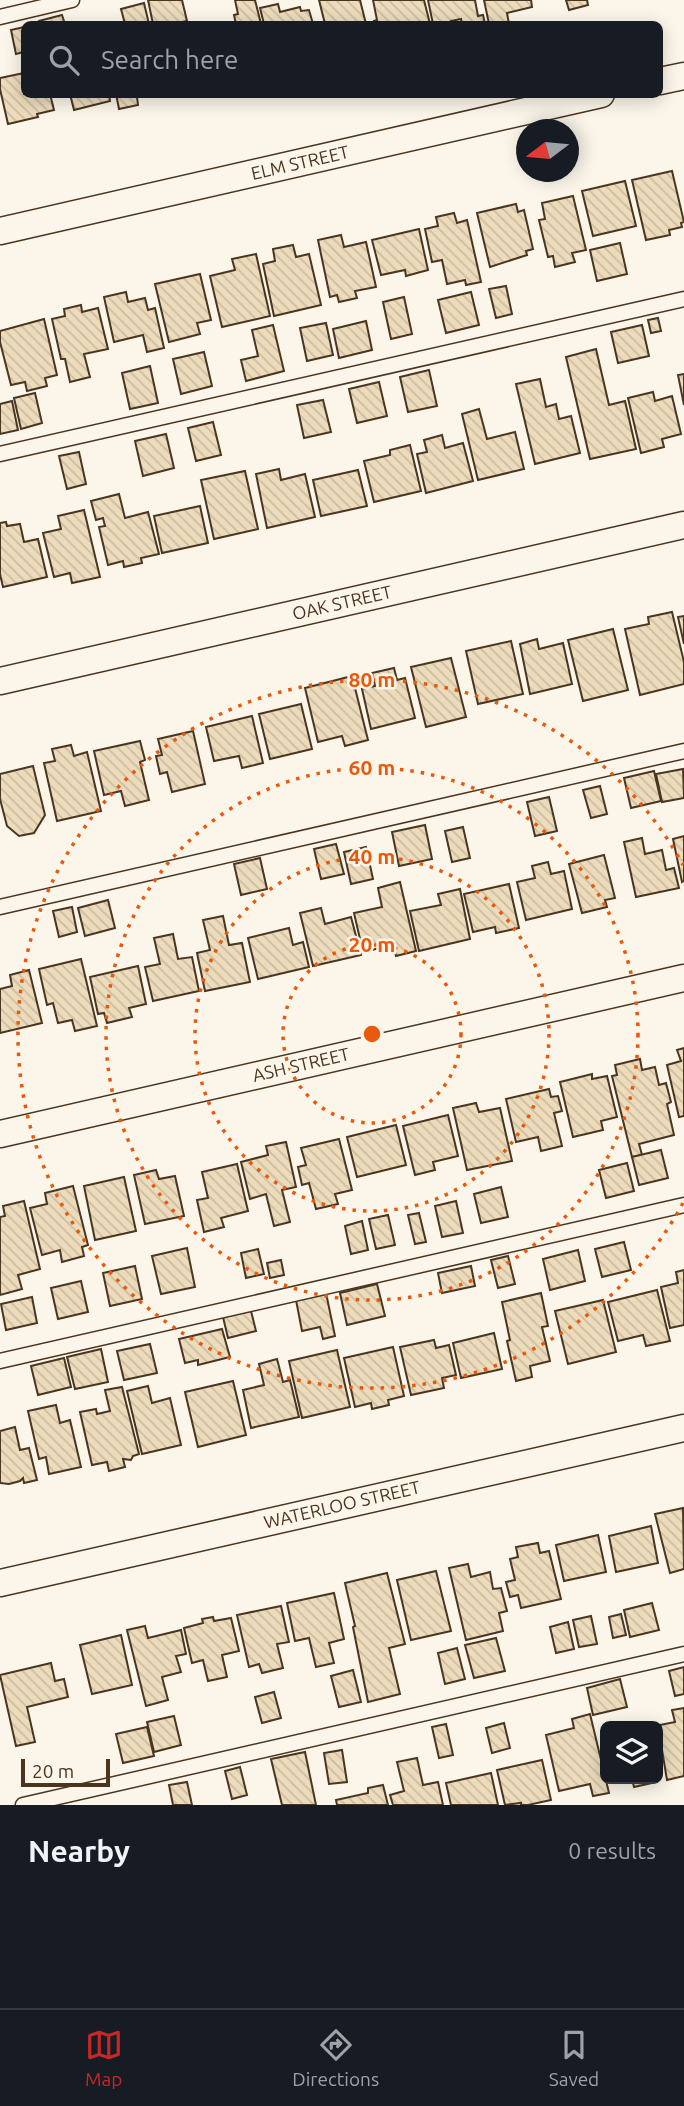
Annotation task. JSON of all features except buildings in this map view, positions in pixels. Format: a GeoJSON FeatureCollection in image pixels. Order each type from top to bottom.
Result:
{"type":"FeatureCollection","features":[{"type":"Feature","properties":{"kind":"street"},"geometry":{"type":"LineString","coordinates":[[663,80],[684,76]]}},
{"type":"Feature","properties":{"kind":"street","name":"ELM STREET"},"geometry":{"type":"LineString","coordinates":[[0,231],[583,98]]}},
{"type":"Feature","properties":{"kind":"street","name":"OAK STREET"},"geometry":{"type":"LineString","coordinates":[[0,681],[684,525]]}},
{"type":"Feature","properties":{"kind":"street","name":"ASH STREET"},"geometry":{"type":"LineString","coordinates":[[0,1134],[684,978]]}},
{"type":"Feature","properties":{"kind":"street","name":"WATERLOO STREET"},"geometry":{"type":"LineString","coordinates":[[0,1583],[684,1428]]}},
{"type":"Feature","properties":{"kind":"lane"},"geometry":{"type":"LineString","coordinates":[[0,17],[72,0]]}},
{"type":"Feature","properties":{"kind":"lane"},"geometry":{"type":"LineString","coordinates":[[0,454],[684,299]]}},
{"type":"Feature","properties":{"kind":"lane"},"geometry":{"type":"LineString","coordinates":[[0,907],[684,751]]}},
{"type":"Feature","properties":{"kind":"lane"},"geometry":{"type":"LineString","coordinates":[[0,1361],[684,1205]]}},
{"type":"Feature","properties":{"kind":"lane"},"geometry":{"type":"LineString","coordinates":[[23,1805],[684,1654]]}}]}
